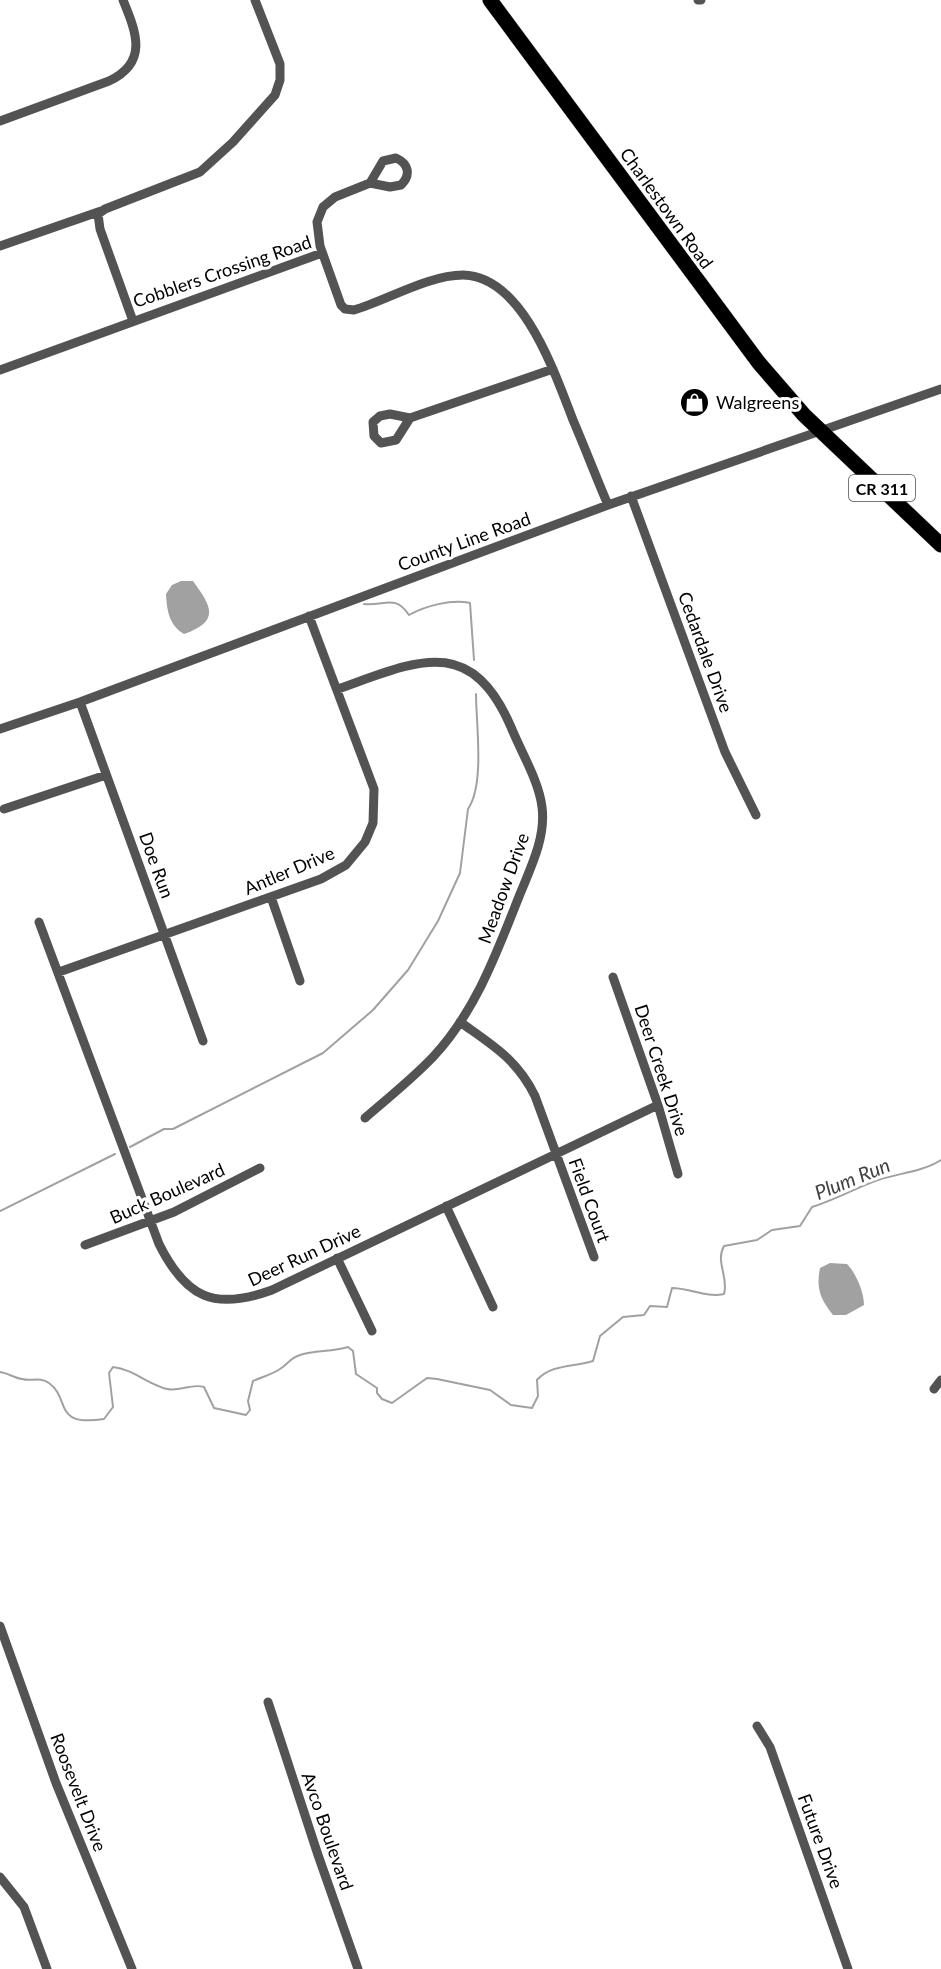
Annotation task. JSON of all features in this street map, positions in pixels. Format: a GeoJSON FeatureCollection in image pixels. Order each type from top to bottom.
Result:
{"type":"FeatureCollection","features":[{"type":"Feature","properties":{"kind":"main road","name":"Charlestown Road"},"geometry":{"type":"LineString","coordinates":[[490,0],[724,319],[784,393],[823,431]]}},
{"type":"Feature","properties":{"kind":"main road","name":"CR 311"},"geometry":{"type":"LineString","coordinates":[[823,431],[941,545]]}},
{"type":"Feature","properties":{"kind":"street"},"geometry":{"type":"LineString","coordinates":[[0,121],[109,81],[125,72],[134,58],[136,40],[123,0]]}},
{"type":"Feature","properties":{"kind":"street"},"geometry":{"type":"LineString","coordinates":[[0,246],[101,211],[200,172],[233,142],[275,94],[280,80],[280,64],[255,0]]}},
{"type":"Feature","properties":{"kind":"street"},"geometry":{"type":"LineString","coordinates":[[322,253],[316,230],[323,207],[347,190],[370,183]]}},
{"type":"Feature","properties":{"kind":"street","name":"Cobblers Crossing Road"},"geometry":{"type":"LineString","coordinates":[[101,211],[98,222],[133,321],[322,253],[338,300],[349,310],[450,276],[470,275],[489,281],[504,293],[537,336],[553,369],[608,505]]}},
{"type":"Feature","properties":{"kind":"street"},"geometry":{"type":"LineString","coordinates":[[0,370],[133,321]]}},
{"type":"Feature","properties":{"kind":"street"},"geometry":{"type":"LineString","coordinates":[[410,418],[553,369]]}},
{"type":"Feature","properties":{"kind":"street","name":"County Line Road"},"geometry":{"type":"LineString","coordinates":[[0,729],[80,702],[631,496],[941,389]]}},
{"type":"Feature","properties":{"kind":"street","name":"Cedardale Drive"},"geometry":{"type":"LineString","coordinates":[[631,496],[725,752],[756,815]]}},
{"type":"Feature","properties":{"kind":"street","name":"Antler Drive"},"geometry":{"type":"LineString","coordinates":[[59,972],[321,879],[346,865],[365,842],[373,823],[374,789],[309,616]]}},
{"type":"Feature","properties":{"kind":"street","name":"Meadow Drive"},"geometry":{"type":"LineString","coordinates":[[338,689],[419,662],[455,665],[476,675],[496,696],[541,799],[542,830],[535,856],[493,963],[460,1022],[418,1073],[365,1118]]}},
{"type":"Feature","properties":{"kind":"street","name":"Doe Run"},"geometry":{"type":"LineString","coordinates":[[80,702],[203,1041]]}},
{"type":"Feature","properties":{"kind":"street"},"geometry":{"type":"LineString","coordinates":[[4,809],[106,775]]}},
{"type":"Feature","properties":{"kind":"street"},"geometry":{"type":"LineString","coordinates":[[271,897],[300,981]]}},
{"type":"Feature","properties":{"kind":"street","name":"Deer Run Drive"},"geometry":{"type":"LineString","coordinates":[[39,922],[150,1222],[171,1268],[195,1291],[222,1300],[240,1300],[272,1290],[555,1153],[658,1106]]}},
{"type":"Feature","properties":{"kind":"street","name":"Deer Creek Drive"},"geometry":{"type":"LineString","coordinates":[[613,977],[658,1106],[678,1174]]}},
{"type":"Feature","properties":{"kind":"street","name":"Field Court"},"geometry":{"type":"LineString","coordinates":[[460,1022],[506,1055],[524,1074],[594,1257]]}},
{"type":"Feature","properties":{"kind":"street","name":"Buck Boulevard"},"geometry":{"type":"LineString","coordinates":[[85,1245],[150,1222],[260,1168]]}},
{"type":"Feature","properties":{"kind":"street"},"geometry":{"type":"LineString","coordinates":[[446,1206],[493,1307]]}},
{"type":"Feature","properties":{"kind":"street"},"geometry":{"type":"LineString","coordinates":[[338,1258],[372,1331]]}},
{"type":"Feature","properties":{"kind":"street"},"geometry":{"type":"LineString","coordinates":[[934,1389],[941,1380]]}},
{"type":"Feature","properties":{"kind":"street","name":"Roosevelt Drive"},"geometry":{"type":"LineString","coordinates":[[0,1626],[56,1783],[132,1969]]}},
{"type":"Feature","properties":{"kind":"street","name":"Avco Boulevard"},"geometry":{"type":"LineString","coordinates":[[268,1702],[358,1969]]}},
{"type":"Feature","properties":{"kind":"street","name":"Future Drive"},"geometry":{"type":"LineString","coordinates":[[757,1726],[770,1747],[848,1969]]}},
{"type":"Feature","properties":{"kind":"street"},"geometry":{"type":"LineString","coordinates":[[0,1877],[24,1906],[47,1969]]}},
{"type":"Feature","properties":{"kind":"shaded area"},"geometry":{"type":"Polygon","coordinates":[[[181,581],[193,581],[205,598],[209,612],[203,624],[184,634],[175,626],[170,617],[166,594],[172,585],[181,581]]]}},
{"type":"Feature","properties":{"kind":"shaded area"},"geometry":{"type":"Polygon","coordinates":[[[830,1263],[847,1264],[861,1289],[864,1305],[846,1315],[833,1315],[820,1293],[820,1268],[830,1263]]]}},
{"type":"Feature","properties":{"kind":"waterway"},"geometry":{"type":"LineString","coordinates":[[364,604],[394,603],[409,615],[438,604],[470,603],[474,660]]}},
{"type":"Feature","properties":{"kind":"waterway"},"geometry":{"type":"LineString","coordinates":[[130,1147],[164,1129],[173,1129],[323,1053],[373,1010],[408,970],[438,921],[460,873],[468,809],[473,798],[478,770],[476,694]]}},
{"type":"Feature","properties":{"kind":"waterway"},"geometry":{"type":"LineString","coordinates":[[0,1211],[115,1154]]}},
{"type":"Feature","properties":{"kind":"waterway","name":"Plum Run"},"geometry":{"type":"LineString","coordinates":[[0,1372],[26,1380],[42,1380],[49,1383],[56,1389],[65,1410],[77,1419],[104,1419],[113,1407],[109,1373],[113,1367],[167,1389],[204,1387],[214,1408],[246,1415],[250,1410],[248,1401],[253,1381],[277,1371],[300,1355],[348,1347],[353,1351],[356,1374],[377,1388],[377,1393],[382,1399],[392,1403],[427,1378],[490,1390],[511,1405],[532,1408],[538,1396],[537,1380],[549,1371],[593,1361],[600,1336],[623,1317],[644,1315],[650,1306],[667,1307],[672,1288],[711,1295],[724,1294],[725,1282],[721,1264],[724,1246],[757,1240],[772,1230],[800,1226],[812,1207],[878,1180],[918,1170],[941,1160]]}},
{"type":"Feature","properties":{"kind":"place","name":"Walgreens"},"geometry":{"type":"Point","coordinates":[695,402]}}]}
